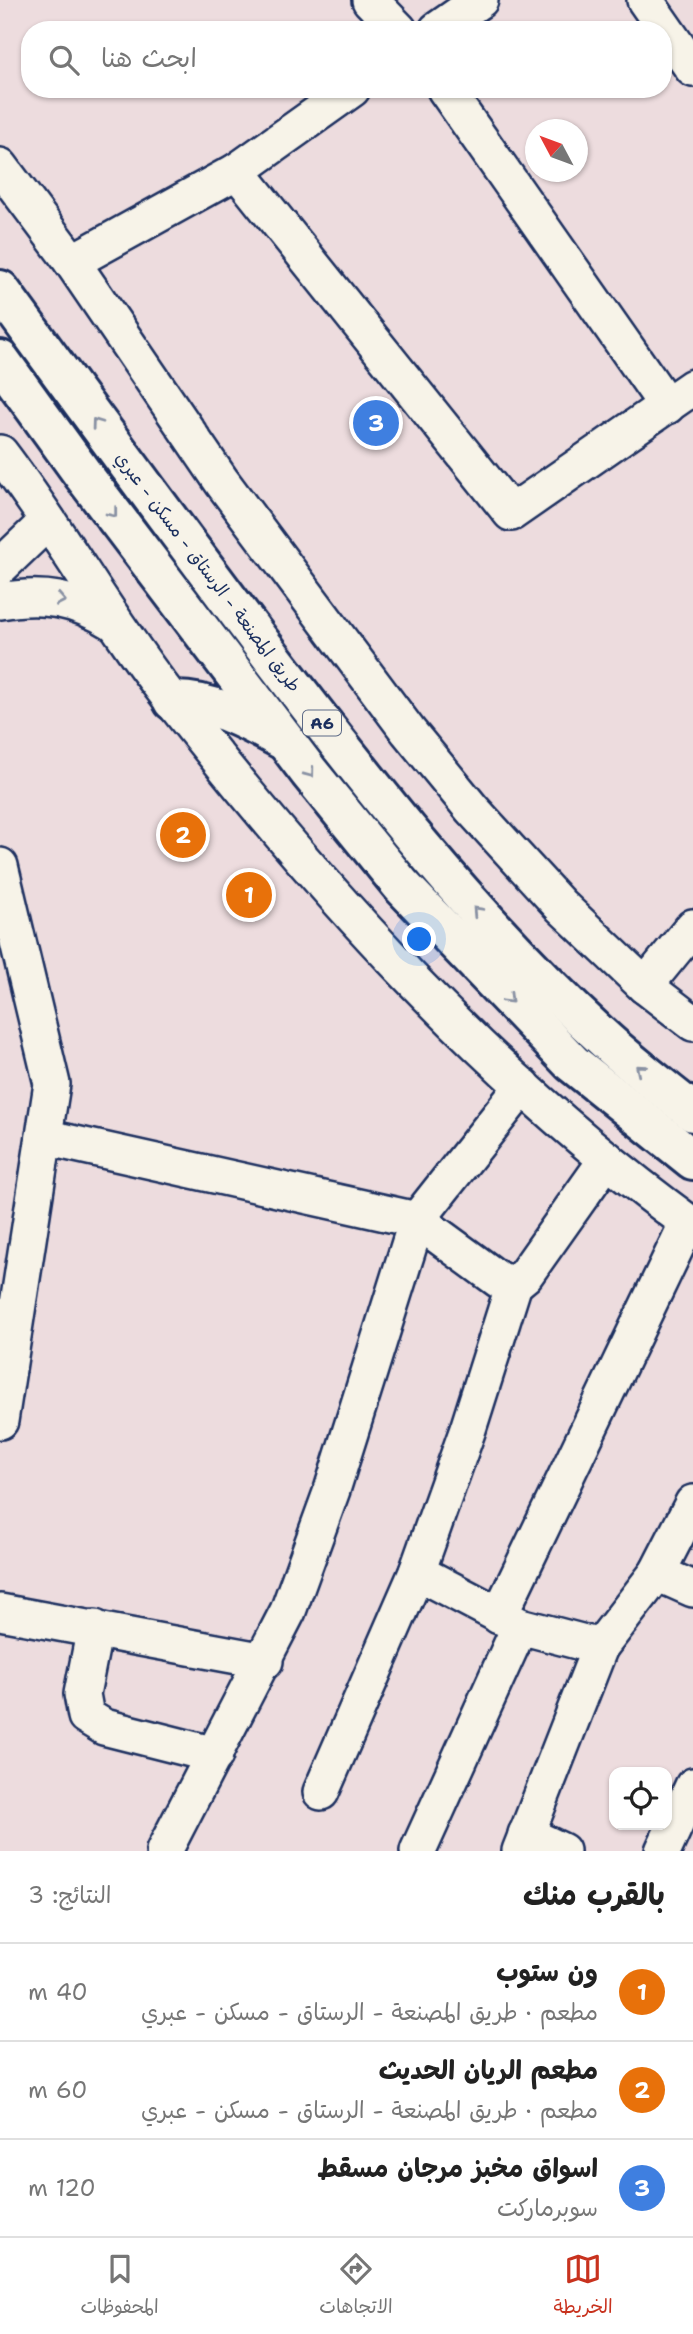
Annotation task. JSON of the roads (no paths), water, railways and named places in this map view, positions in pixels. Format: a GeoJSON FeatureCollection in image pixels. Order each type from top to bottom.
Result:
{"type":"FeatureCollection","features":[{"type":"Feature","properties":{"kind":"highway","name":"طريق المصنعة - الرستاق - مسكن - عبري"},"geometry":{"type":"LineString","coordinates":[[0,290],[106,437],[390,810],[458,890],[548,985],[602,1037],[693,1112]]}},
{"type":"Feature","properties":{"kind":"highway","name":"A6"},"geometry":{"type":"LineString","coordinates":[[0,360],[288,743],[401,885],[572,1063],[693,1160]]}},
{"type":"Feature","properties":{"kind":"highway"},"geometry":{"type":"LineString","coordinates":[[173,701],[187,700],[219,709],[288,743]]}},
{"type":"Feature","properties":{"kind":"street"},"geometry":{"type":"LineString","coordinates":[[370,0],[390,21]]}},
{"type":"Feature","properties":{"kind":"street"},"geometry":{"type":"LineString","coordinates":[[450,21],[480,0]]}},
{"type":"Feature","properties":{"kind":"street"},"geometry":{"type":"LineString","coordinates":[[645,0],[660,21]]}},
{"type":"Feature","properties":{"kind":"street"},"geometry":{"type":"LineString","coordinates":[[672,39],[693,69]]}},
{"type":"Feature","properties":{"kind":"street"},"geometry":{"type":"LineString","coordinates":[[72,262],[237,171],[339,98]]}},
{"type":"Feature","properties":{"kind":"street"},"geometry":{"type":"LineString","coordinates":[[237,171],[511,513],[680,397],[452,98]]}},
{"type":"Feature","properties":{"kind":"street"},"geometry":{"type":"LineString","coordinates":[[0,166],[72,262],[222,482],[408,731],[540,884],[645,986],[693,1023]]}},
{"type":"Feature","properties":{"kind":"street"},"geometry":{"type":"LineString","coordinates":[[0,453],[116,624],[173,701],[234,779],[344,906],[388,954],[523,1086],[607,1159],[691,1224],[510,1621],[418,1851]]}},
{"type":"Feature","properties":{"kind":"street"},"geometry":{"type":"LineString","coordinates":[[0,567],[48,521]]}},
{"type":"Feature","properties":{"kind":"street"},"geometry":{"type":"LineString","coordinates":[[0,601],[27,597],[61,599],[95,611],[116,624]]}},
{"type":"Feature","properties":{"kind":"street"},"geometry":{"type":"LineString","coordinates":[[0,866],[52,1084],[0,1421]]}},
{"type":"Feature","properties":{"kind":"street"},"geometry":{"type":"LineString","coordinates":[[645,986],[693,927]]}},
{"type":"Feature","properties":{"kind":"street"},"geometry":{"type":"LineString","coordinates":[[164,1851],[265,1661],[288,1611],[331,1490],[417,1220],[523,1086]]}},
{"type":"Feature","properties":{"kind":"street"},"geometry":{"type":"LineString","coordinates":[[44,1137],[417,1220],[499,1280],[514,1284]]}},
{"type":"Feature","properties":{"kind":"street"},"geometry":{"type":"LineString","coordinates":[[321,1792],[416,1572],[468,1429],[514,1284],[525,1275],[607,1159]]}},
{"type":"Feature","properties":{"kind":"street"},"geometry":{"type":"LineString","coordinates":[[562,1851],[523,1843],[600,1647],[657,1573],[693,1503]]}},
{"type":"Feature","properties":{"kind":"street"},"geometry":{"type":"LineString","coordinates":[[416,1572],[510,1621],[600,1647]]}},
{"type":"Feature","properties":{"kind":"street"},"geometry":{"type":"LineString","coordinates":[[657,1573],[693,1590]]}},
{"type":"Feature","properties":{"kind":"street"},"geometry":{"type":"LineString","coordinates":[[0,1612],[265,1661]]}},
{"type":"Feature","properties":{"kind":"street"},"geometry":{"type":"LineString","coordinates":[[95,1628],[82,1694],[86,1716],[104,1727],[215,1755]]}},
{"type":"Feature","properties":{"kind":"street"},"geometry":{"type":"LineString","coordinates":[[663,1851],[693,1786]]}},
{"type":"Feature","properties":{"kind":"place","name":"اسواق مخبز مرجان مسقط"},"geometry":{"type":"Point","coordinates":[376,423]}},
{"type":"Feature","properties":{"kind":"place","name":"مطعم الريان الحديث"},"geometry":{"type":"Point","coordinates":[183,835]}},
{"type":"Feature","properties":{"kind":"place","name":"ون ستوب"},"geometry":{"type":"Point","coordinates":[249,895]}}]}
